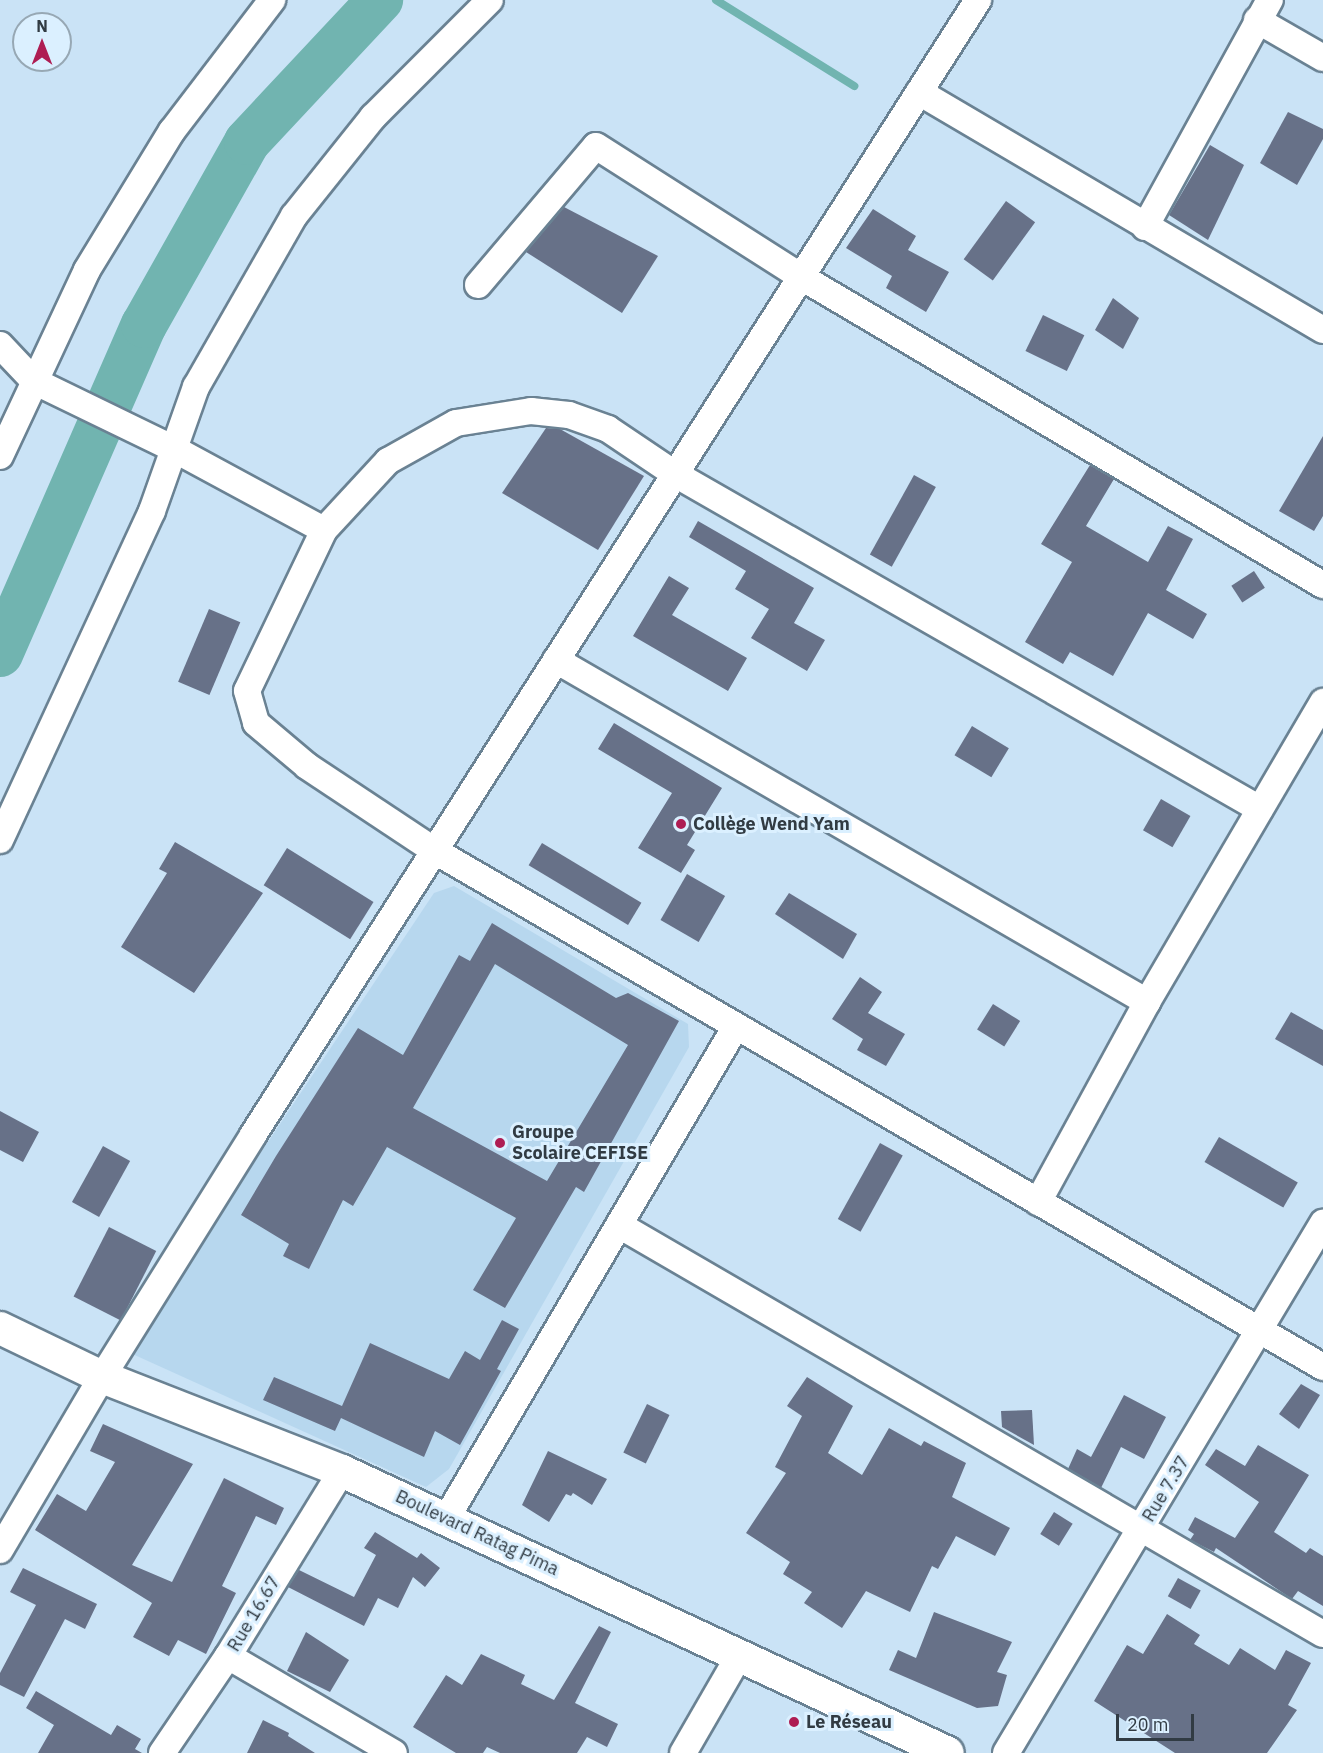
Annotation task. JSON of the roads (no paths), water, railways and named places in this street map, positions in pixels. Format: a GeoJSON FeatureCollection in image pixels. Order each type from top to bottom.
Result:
{"type":"FeatureCollection","features":[{"type":"Feature","properties":{"kind":"street"},"geometry":{"type":"LineString","coordinates":[[0,456],[87,270],[172,131],[272,0]]}},
{"type":"Feature","properties":{"kind":"street"},"geometry":{"type":"LineString","coordinates":[[0,840],[152,511],[196,387],[294,216],[373,117],[490,0]]}},
{"type":"Feature","properties":{"kind":"street"},"geometry":{"type":"LineString","coordinates":[[0,1550],[102,1377],[978,0]]}},
{"type":"Feature","properties":{"kind":"street"},"geometry":{"type":"LineString","coordinates":[[1144,227],[1263,10],[1323,58]]}},
{"type":"Feature","properties":{"kind":"street"},"geometry":{"type":"LineString","coordinates":[[919,92],[1144,227],[1323,330]]}},
{"type":"Feature","properties":{"kind":"street"},"geometry":{"type":"LineString","coordinates":[[478,285],[596,146],[803,278],[1323,585]]}},
{"type":"Feature","properties":{"kind":"street"},"geometry":{"type":"LineString","coordinates":[[0,345],[34,381],[174,448],[324,530]]}},
{"type":"Feature","properties":{"kind":"street"},"geometry":{"type":"LineString","coordinates":[[1260,809],[675,474],[608,429],[569,415],[531,411],[456,423],[388,461],[324,530],[246,691],[256,723],[307,766],[435,851],[1323,1367]]}},
{"type":"Feature","properties":{"kind":"street"},"geometry":{"type":"LineString","coordinates":[[556,660],[1148,1002]]}},
{"type":"Feature","properties":{"kind":"street"},"geometry":{"type":"LineString","coordinates":[[1038,1202],[1148,1002],[1323,702]]}},
{"type":"Feature","properties":{"kind":"street"},"geometry":{"type":"LineString","coordinates":[[447,1519],[736,1026]]}},
{"type":"Feature","properties":{"kind":"street","name":"Rue 7.37"},"geometry":{"type":"LineString","coordinates":[[1006,1753],[1142,1529],[1323,1222]]}},
{"type":"Feature","properties":{"kind":"street"},"geometry":{"type":"LineString","coordinates":[[619,1224],[1323,1634]]}},
{"type":"Feature","properties":{"kind":"street","name":"Boulevard Ratag Pima"},"geometry":{"type":"LineString","coordinates":[[0,1328],[102,1377],[342,1471],[948,1753]]}},
{"type":"Feature","properties":{"kind":"street","name":"Rue 16.67"},"geometry":{"type":"LineString","coordinates":[[162,1753],[228,1656],[342,1471]]}},
{"type":"Feature","properties":{"kind":"street"},"geometry":{"type":"LineString","coordinates":[[228,1656],[394,1753]]}},
{"type":"Feature","properties":{"kind":"street"},"geometry":{"type":"LineString","coordinates":[[683,1753],[739,1656]]}},
{"type":"Feature","properties":{"kind":"waterway"},"geometry":{"type":"LineString","coordinates":[[0,654],[144,325],[247,142],[380,0]]}},
{"type":"Feature","properties":{"kind":"waterway"},"geometry":{"type":"LineString","coordinates":[[716,0],[854,86]]}},
{"type":"Feature","properties":{"kind":"place","name":"Collège Wend Yam"},"geometry":{"type":"Point","coordinates":[681,824]}},
{"type":"Feature","properties":{"kind":"place","name":"Groupe Scolaire CEFISE"},"geometry":{"type":"Point","coordinates":[500,1143]}},
{"type":"Feature","properties":{"kind":"place","name":"Le Réseau"},"geometry":{"type":"Point","coordinates":[794,1722]}}]}
